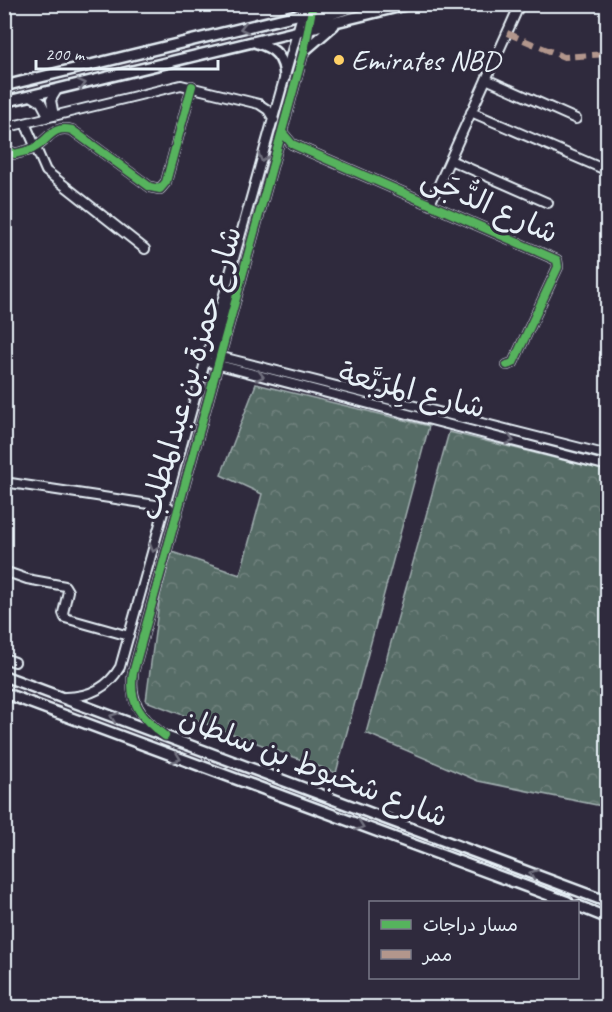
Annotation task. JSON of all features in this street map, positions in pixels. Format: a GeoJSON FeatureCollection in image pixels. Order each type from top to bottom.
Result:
{"type":"FeatureCollection","features":[{"type":"Feature","properties":{"kind":"main road"},"geometry":{"type":"LineString","coordinates":[[6,84],[309,9],[342,4]]}},
{"type":"Feature","properties":{"kind":"main road"},"geometry":{"type":"LineString","coordinates":[[313,28],[314,21],[318,18],[364,4]]}},
{"type":"Feature","properties":{"kind":"main road"},"geometry":{"type":"LineString","coordinates":[[4,102],[410,4]]}},
{"type":"Feature","properties":{"kind":"main road"},"geometry":{"type":"LineString","coordinates":[[304,51],[320,35],[342,20]]}},
{"type":"Feature","properties":{"kind":"main road"},"geometry":{"type":"LineString","coordinates":[[254,42],[273,49],[284,63],[285,77]]}},
{"type":"Feature","properties":{"kind":"main road","name":"شارع شخبوط بن سلطان"},"geometry":{"type":"LineString","coordinates":[[4,676],[608,902]]}},
{"type":"Feature","properties":{"kind":"main road","name":"شارع شخبوط بن سلطان"},"geometry":{"type":"LineString","coordinates":[[4,693],[563,901]]}},
{"type":"Feature","properties":{"kind":"main road"},"geometry":{"type":"LineString","coordinates":[[579,906],[608,918]]}},
{"type":"Feature","properties":{"kind":"street"},"geometry":{"type":"LineString","coordinates":[[514,4],[514,16]]}},
{"type":"Feature","properties":{"kind":"street"},"geometry":{"type":"LineString","coordinates":[[430,204],[520,4]]}},
{"type":"Feature","properties":{"kind":"street","name":"شارع حمزة بن عبدالمطلب"},"geometry":{"type":"LineString","coordinates":[[211,357],[313,28],[309,9]]}},
{"type":"Feature","properties":{"kind":"street","name":"شارع حمزة بن عبدالمطلب"},"geometry":{"type":"LineString","coordinates":[[61,697],[86,696],[104,686],[120,667],[225,313],[230,274],[298,31],[309,9]]}},
{"type":"Feature","properties":{"kind":"street"},"geometry":{"type":"LineString","coordinates":[[486,79],[576,120]]}},
{"type":"Feature","properties":{"kind":"street"},"geometry":{"type":"LineString","coordinates":[[192,86],[166,182],[160,189],[150,187],[72,130],[52,131],[35,148],[12,153],[8,150],[4,131],[25,123],[177,86],[192,86],[258,104],[268,110],[274,120]]}},
{"type":"Feature","properties":{"kind":"street"},"geometry":{"type":"LineString","coordinates":[[51,116],[51,100],[57,90]]}},
{"type":"Feature","properties":{"kind":"street"},"geometry":{"type":"LineString","coordinates":[[258,104],[271,101],[280,94]]}},
{"type":"Feature","properties":{"kind":"street"},"geometry":{"type":"LineString","coordinates":[[31,96],[41,102],[51,116]]}},
{"type":"Feature","properties":{"kind":"street"},"geometry":{"type":"LineString","coordinates":[[471,112],[608,171]]}},
{"type":"Feature","properties":{"kind":"street"},"geometry":{"type":"LineString","coordinates":[[25,123],[46,171],[145,249]]}},
{"type":"Feature","properties":{"kind":"street","name":"شارع الدُّجَى"},"geometry":{"type":"LineString","coordinates":[[282,132],[292,144],[560,262],[513,363],[507,365]]}},
{"type":"Feature","properties":{"kind":"street"},"geometry":{"type":"LineString","coordinates":[[277,150],[292,144]]}},
{"type":"Feature","properties":{"kind":"street"},"geometry":{"type":"LineString","coordinates":[[450,160],[548,203]]}},
{"type":"Feature","properties":{"kind":"street"},"geometry":{"type":"LineString","coordinates":[[608,353],[605,359],[608,364]]}},
{"type":"Feature","properties":{"kind":"street","name":"شارع حمزة بن عبدالمطلب"},"geometry":{"type":"LineString","coordinates":[[165,736],[141,715],[135,705],[131,683],[177,508],[218,366],[211,357]]}},
{"type":"Feature","properties":{"kind":"street","name":"شارع المِرَبَّعة"},"geometry":{"type":"LineString","coordinates":[[211,357],[218,366],[608,466]]}},
{"type":"Feature","properties":{"kind":"street","name":"شارع المِرَبَّعة"},"geometry":{"type":"LineString","coordinates":[[211,357],[608,455]]}},
{"type":"Feature","properties":{"kind":"street"},"geometry":{"type":"LineString","coordinates":[[4,483],[177,508]]}},
{"type":"Feature","properties":{"kind":"street"},"geometry":{"type":"LineString","coordinates":[[4,571],[27,579],[65,586],[68,591],[63,609],[65,618],[129,636]]}},
{"type":"Feature","properties":{"kind":"street"},"geometry":{"type":"LineString","coordinates":[[4,658],[15,662]]}},
{"type":"Feature","properties":{"kind":"green space"},"geometry":{"type":"Polygon","coordinates":[[[256,384],[429,426],[336,773],[146,701],[160,595],[172,552],[240,575],[262,494],[221,475],[256,384]]]}},
{"type":"Feature","properties":{"kind":"green space"},"geometry":{"type":"Polygon","coordinates":[[[449,432],[607,471],[607,807],[478,781],[366,733],[449,432]]]}},
{"type":"Feature","properties":{"kind":"marked path"},"geometry":{"type":"LineString","coordinates":[[507,33],[564,57],[608,54]]}},
{"type":"Feature","properties":{"kind":"cycle path"},"geometry":{"type":"LineString","coordinates":[[165,736],[143,717],[138,709],[133,693],[133,673],[304,51],[313,4]]}},
{"type":"Feature","properties":{"kind":"cycle path"},"geometry":{"type":"LineString","coordinates":[[4,133],[8,150],[15,154],[34,148],[55,131],[72,130],[150,187],[160,189],[166,182],[192,86]]}},
{"type":"Feature","properties":{"kind":"cycle path"},"geometry":{"type":"LineString","coordinates":[[282,132],[292,144],[557,260],[558,267],[513,363],[507,365]]}},
{"type":"Feature","properties":{"kind":"place","name":"Emirates NBD"},"geometry":{"type":"Point","coordinates":[339,60]}}]}
